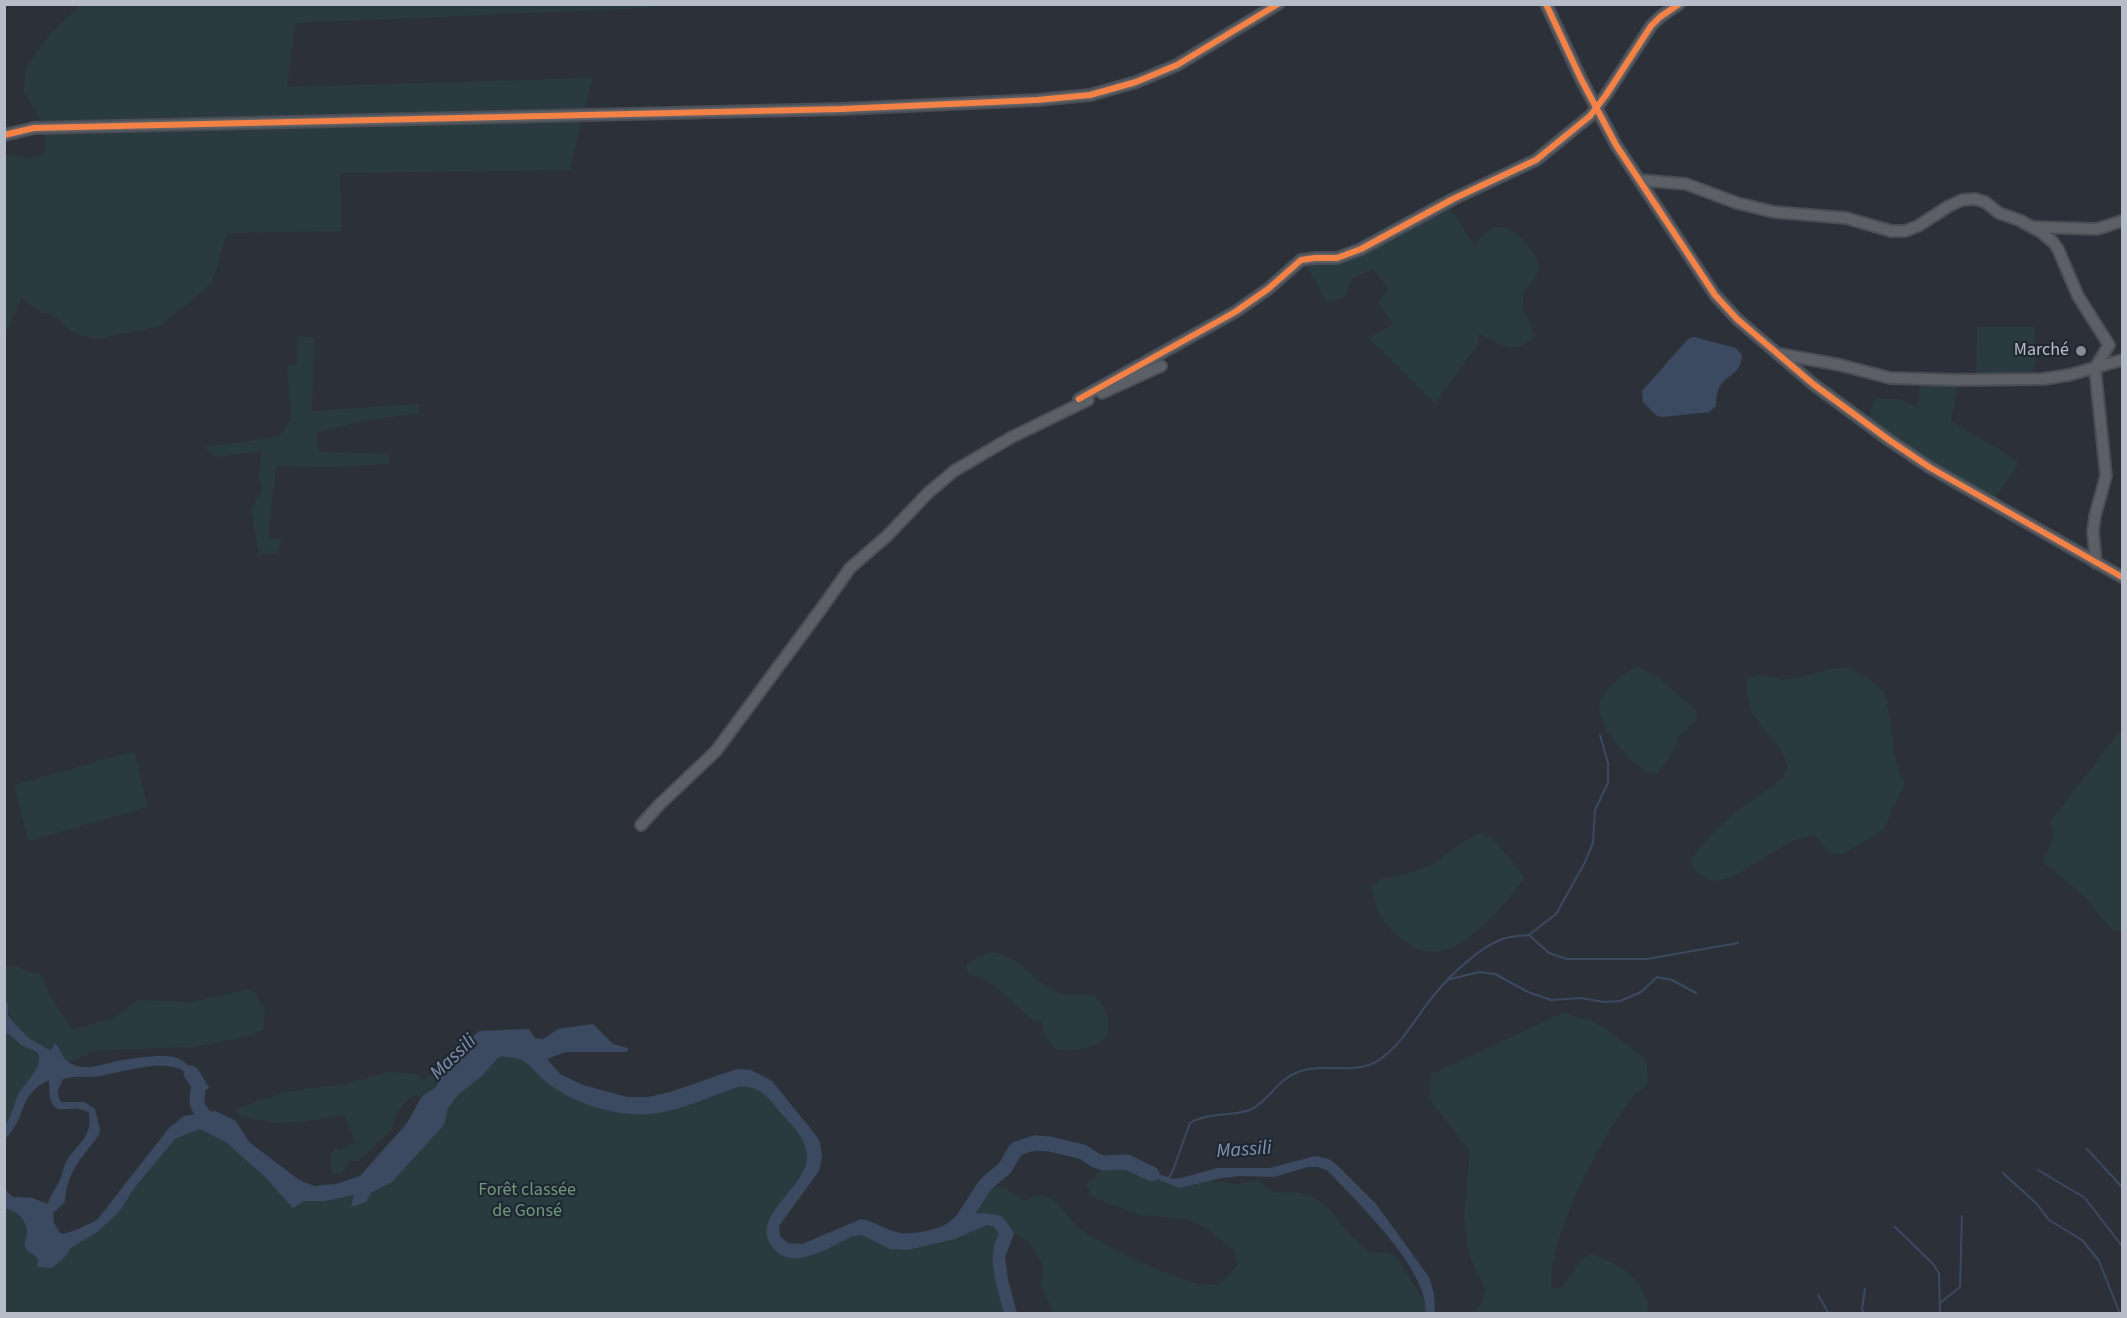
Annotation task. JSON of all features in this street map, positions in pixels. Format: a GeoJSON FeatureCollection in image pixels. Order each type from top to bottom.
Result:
{"type":"FeatureCollection","features":[{"type":"Feature","properties":{"kind":"street"},"geometry":{"type":"LineString","coordinates":[[4,135],[34,128],[841,109],[1037,100],[1090,95],[1136,82],[1176,65],[1278,4]]}},
{"type":"Feature","properties":{"kind":"street"},"geometry":{"type":"LineString","coordinates":[[1546,4],[1581,79],[1616,145],[1715,295],[1737,319],[1813,384],[1909,454],[2122,578]]}},
{"type":"Feature","properties":{"kind":"street"},"geometry":{"type":"LineString","coordinates":[[1079,399],[1235,312],[1268,289],[1301,260],[1337,258],[1360,249],[1453,199],[1536,160],[1590,116],[1651,26],[1679,4]]}},
{"type":"Feature","properties":{"kind":"street"},"geometry":{"type":"LineString","coordinates":[[1639,180],[1686,184],[1737,203],[1774,212],[1846,218],[1892,231],[1905,231],[1918,226],[1962,200],[1985,202],[1999,213],[2030,226],[2053,242],[2087,313],[2108,341],[2106,350],[2095,368],[2106,476],[2093,532],[2096,563]]}},
{"type":"Feature","properties":{"kind":"street"},"geometry":{"type":"LineString","coordinates":[[2030,226],[2097,229],[2122,221]]}},
{"type":"Feature","properties":{"kind":"street"},"geometry":{"type":"LineString","coordinates":[[1776,354],[1840,365],[1890,378],[1958,380],[2043,379],[2122,360]]}},
{"type":"Feature","properties":{"kind":"street"},"geometry":{"type":"LineString","coordinates":[[641,825],[716,751],[850,568],[887,536],[927,493],[954,471],[1012,437],[1161,366]]}},
{"type":"Feature","properties":{"kind":"green space"},"geometry":{"type":"Polygon","coordinates":[[[81,5],[648,5],[648,8],[295,23],[287,87],[592,78],[570,170],[340,173],[341,231],[227,233],[212,283],[160,326],[95,339],[72,332],[52,314],[41,313],[22,298],[5,333],[5,154],[30,159],[45,153],[46,128],[24,92],[25,69],[51,33],[81,5]]]}},
{"type":"Feature","properties":{"kind":"green space"},"geometry":{"type":"Polygon","coordinates":[[[1445,201],[1474,245],[1494,228],[1508,229],[1528,246],[1537,259],[1540,270],[1523,293],[1523,309],[1535,336],[1521,346],[1508,347],[1479,334],[1478,344],[1435,404],[1369,338],[1393,324],[1378,302],[1389,289],[1373,269],[1352,279],[1345,297],[1327,302],[1303,261],[1359,247],[1445,201]]]}},
{"type":"Feature","properties":{"kind":"green space"},"geometry":{"type":"Polygon","coordinates":[[[1977,327],[2034,327],[2036,363],[2031,379],[1976,380],[1977,327]]]}},
{"type":"Feature","properties":{"kind":"green space"},"geometry":{"type":"Polygon","coordinates":[[[298,336],[314,338],[312,411],[419,404],[419,413],[364,421],[317,432],[319,452],[389,454],[389,464],[331,467],[276,466],[268,538],[281,539],[278,554],[259,554],[251,508],[262,490],[259,474],[262,451],[215,457],[205,447],[278,437],[291,419],[287,366],[297,365],[298,336]]]}},
{"type":"Feature","properties":{"kind":"green space"},"geometry":{"type":"Polygon","coordinates":[[[1920,379],[1958,380],[1951,421],[2019,462],[1992,503],[1866,424],[1875,399],[1899,399],[1918,407],[1920,379]]]}},
{"type":"Feature","properties":{"kind":"green space"},"geometry":{"type":"Polygon","coordinates":[[[1637,666],[1658,677],[1696,711],[1697,719],[1680,736],[1667,761],[1656,775],[1645,770],[1621,749],[1613,739],[1599,709],[1600,701],[1606,691],[1637,666]]]}},
{"type":"Feature","properties":{"kind":"green space"},"geometry":{"type":"Polygon","coordinates":[[[1847,668],[1873,682],[1882,690],[1887,700],[1895,756],[1905,783],[1883,830],[1843,854],[1831,854],[1815,835],[1792,841],[1730,878],[1712,881],[1697,873],[1690,861],[1704,843],[1731,816],[1776,783],[1788,768],[1782,752],[1752,712],[1746,679],[1762,675],[1783,680],[1831,669],[1847,668]]]}},
{"type":"Feature","properties":{"kind":"green space"},"geometry":{"type":"Polygon","coordinates":[[[2122,729],[2122,932],[2111,928],[2086,898],[2043,862],[2054,836],[2050,822],[2122,729]]]}},
{"type":"Feature","properties":{"kind":"green space"},"geometry":{"type":"Polygon","coordinates":[[[135,751],[147,807],[29,841],[14,785],[135,751]]]}},
{"type":"Feature","properties":{"kind":"green space"},"geometry":{"type":"Polygon","coordinates":[[[1481,833],[1493,839],[1525,877],[1506,901],[1480,928],[1466,939],[1450,947],[1435,951],[1420,950],[1397,935],[1379,911],[1371,887],[1382,879],[1411,873],[1434,864],[1464,841],[1481,833]]]}},
{"type":"Feature","properties":{"kind":"green space"},"geometry":{"type":"Polygon","coordinates":[[[993,952],[1003,954],[1020,964],[1049,989],[1063,994],[1089,995],[1098,1000],[1108,1020],[1108,1032],[1103,1039],[1084,1048],[1056,1049],[1049,1041],[1040,1021],[1029,1017],[993,984],[968,973],[966,965],[979,956],[993,952]]]}},
{"type":"Feature","properties":{"kind":"green space"},"geometry":{"type":"Polygon","coordinates":[[[16,966],[43,977],[48,993],[72,1030],[115,1018],[137,1000],[192,1002],[246,990],[255,992],[265,1011],[263,1030],[252,1035],[194,1047],[97,1050],[68,1062],[63,1057],[59,1046],[54,1043],[50,1050],[29,1039],[10,1015],[6,998],[5,967],[16,966]]]}},
{"type":"Feature","properties":{"kind":"green space"},"geometry":{"type":"Polygon","coordinates":[[[1565,1012],[1598,1025],[1613,1034],[1647,1062],[1648,1083],[1631,1099],[1619,1116],[1578,1190],[1558,1244],[1552,1268],[1552,1288],[1562,1288],[1581,1260],[1589,1254],[1620,1267],[1629,1274],[1643,1292],[1648,1313],[1473,1313],[1482,1303],[1485,1288],[1469,1255],[1464,1216],[1470,1151],[1431,1101],[1430,1075],[1565,1012]]]}},
{"type":"Feature","properties":{"kind":"green space"},"geometry":{"type":"Polygon","coordinates":[[[5,1033],[36,1053],[40,1064],[13,1107],[11,1117],[5,1125],[5,1033]]]}},
{"type":"Feature","properties":{"kind":"green space","name":"Forêt classée de Gonsé"},"geometry":{"type":"Polygon","coordinates":[[[515,1056],[549,1084],[665,1112],[738,1087],[747,1085],[758,1089],[803,1140],[807,1159],[804,1173],[794,1184],[766,1234],[770,1246],[783,1257],[805,1258],[854,1236],[862,1235],[908,1250],[955,1239],[987,1225],[994,1227],[999,1234],[994,1252],[995,1273],[1004,1313],[5,1313],[4,1209],[18,1214],[24,1221],[27,1231],[25,1248],[38,1259],[37,1267],[66,1256],[71,1248],[96,1233],[118,1213],[136,1186],[175,1139],[201,1129],[227,1143],[265,1177],[293,1208],[304,1201],[325,1201],[355,1195],[351,1206],[392,1182],[444,1125],[448,1108],[458,1095],[483,1075],[499,1057],[515,1056]]]}},
{"type":"Feature","properties":{"kind":"green space"},"geometry":{"type":"Polygon","coordinates":[[[444,1067],[433,1089],[418,1096],[411,1096],[397,1113],[391,1130],[359,1161],[348,1161],[346,1169],[340,1174],[332,1173],[331,1155],[334,1148],[340,1150],[355,1143],[345,1115],[301,1122],[275,1123],[240,1116],[236,1109],[284,1092],[344,1084],[390,1072],[416,1074],[424,1080],[444,1067]]]}},
{"type":"Feature","properties":{"kind":"green space"},"geometry":{"type":"Polygon","coordinates":[[[1120,1167],[1135,1170],[1179,1188],[1209,1181],[1239,1184],[1258,1180],[1273,1193],[1293,1192],[1319,1200],[1366,1249],[1396,1257],[1426,1303],[1426,1313],[1054,1313],[1041,1286],[1043,1267],[1029,1241],[1014,1234],[1006,1220],[977,1213],[983,1197],[996,1187],[1004,1188],[1025,1202],[1035,1195],[1051,1199],[1084,1232],[1150,1266],[1188,1281],[1205,1284],[1220,1283],[1237,1264],[1234,1250],[1203,1226],[1186,1219],[1140,1215],[1091,1196],[1086,1184],[1100,1171],[1120,1167]]]}},
{"type":"Feature","properties":{"kind":"water"},"geometry":{"type":"Polygon","coordinates":[[[1694,337],[1736,348],[1742,355],[1741,363],[1720,387],[1716,406],[1709,412],[1657,416],[1643,402],[1642,391],[1688,339],[1694,337]]]}},
{"type":"Feature","properties":{"kind":"water"},"geometry":{"type":"Polygon","coordinates":[[[5,998],[8,1004],[8,1015],[30,1039],[50,1050],[54,1043],[65,1059],[74,1065],[94,1067],[141,1057],[174,1057],[189,1066],[209,1086],[208,1089],[194,1091],[190,1078],[182,1070],[170,1066],[155,1066],[100,1076],[63,1079],[58,1093],[61,1102],[84,1102],[95,1109],[100,1130],[99,1135],[72,1174],[65,1202],[53,1213],[54,1223],[63,1234],[97,1220],[169,1128],[184,1116],[215,1111],[236,1121],[249,1142],[299,1180],[314,1186],[336,1184],[360,1176],[407,1123],[422,1096],[435,1088],[454,1053],[479,1031],[529,1029],[535,1038],[543,1039],[558,1029],[593,1024],[613,1044],[628,1048],[627,1052],[566,1052],[547,1059],[560,1074],[583,1085],[627,1097],[648,1097],[670,1092],[737,1069],[751,1070],[772,1081],[815,1134],[820,1142],[822,1157],[819,1171],[779,1226],[780,1236],[788,1243],[802,1244],[861,1219],[892,1231],[923,1232],[944,1226],[970,1206],[977,1213],[1004,1218],[1014,1234],[1005,1257],[1008,1280],[1017,1313],[1004,1313],[993,1263],[995,1243],[999,1234],[994,1227],[987,1225],[955,1239],[908,1250],[890,1249],[862,1235],[853,1236],[805,1257],[785,1257],[777,1252],[768,1240],[767,1228],[771,1216],[804,1169],[807,1157],[801,1138],[762,1093],[751,1088],[738,1087],[661,1113],[624,1113],[597,1108],[571,1098],[549,1084],[527,1064],[517,1058],[509,1057],[499,1057],[483,1075],[458,1095],[448,1108],[444,1125],[392,1182],[371,1193],[366,1202],[351,1207],[354,1195],[325,1201],[304,1201],[293,1208],[265,1177],[227,1143],[200,1129],[175,1139],[136,1186],[118,1213],[96,1233],[71,1248],[66,1256],[52,1268],[37,1267],[38,1259],[25,1248],[27,1231],[24,1221],[18,1214],[5,1209],[5,1190],[13,1197],[33,1198],[48,1204],[66,1162],[89,1129],[89,1113],[81,1109],[56,1108],[52,1104],[49,1080],[31,1093],[17,1123],[5,1139],[5,1125],[18,1095],[37,1067],[39,1056],[5,1033],[5,998]]]}},
{"type":"Feature","properties":{"kind":"water"},"geometry":{"type":"Polygon","coordinates":[[[1315,1156],[1329,1159],[1336,1164],[1376,1204],[1429,1277],[1434,1293],[1435,1313],[1426,1313],[1423,1295],[1404,1257],[1373,1219],[1328,1171],[1318,1167],[1308,1167],[1274,1177],[1222,1178],[1179,1188],[1135,1170],[1134,1161],[1173,1179],[1217,1168],[1270,1168],[1315,1156]]]}},
{"type":"Feature","properties":{"kind":"waterway"},"geometry":{"type":"LineString","coordinates":[[1530,934],[1556,914],[1593,843],[1595,810],[1608,783],[1608,763],[1600,735]]}},
{"type":"Feature","properties":{"kind":"waterway"},"geometry":{"type":"LineString","coordinates":[[1168,1178],[1172,1173],[1190,1123],[1206,1117],[1252,1109],[1285,1079],[1298,1072],[1318,1068],[1360,1067],[1379,1060],[1396,1046],[1441,986],[1477,953],[1497,941],[1529,935],[1549,953],[1567,959],[1647,959],[1738,943]]}},
{"type":"Feature","properties":{"kind":"waterway"},"geometry":{"type":"LineString","coordinates":[[1450,979],[1480,972],[1495,974],[1528,992],[1551,1000],[1581,998],[1604,1002],[1620,1001],[1641,992],[1657,977],[1672,980],[1696,993]]}},
{"type":"Feature","properties":{"kind":"waterway"},"geometry":{"type":"LineString","coordinates":[[191,1073],[199,1085],[198,1104],[208,1120]]}},
{"type":"Feature","properties":{"kind":"waterway","name":"Massili"},"geometry":{"type":"LineString","coordinates":[[961,1222],[986,1184],[1005,1168],[1016,1149],[1034,1143],[1050,1144],[1083,1152],[1103,1163],[1127,1162],[1152,1174]]}},
{"type":"Feature","properties":{"kind":"waterway"},"geometry":{"type":"LineString","coordinates":[[2087,1149],[2122,1187]]}},
{"type":"Feature","properties":{"kind":"waterway"},"geometry":{"type":"LineString","coordinates":[[2038,1170],[2085,1198],[2122,1246]]}},
{"type":"Feature","properties":{"kind":"waterway"},"geometry":{"type":"LineString","coordinates":[[2003,1173],[2037,1204],[2049,1220],[2082,1240],[2099,1261],[2120,1314]]}},
{"type":"Feature","properties":{"kind":"waterway"},"geometry":{"type":"LineString","coordinates":[[1940,1303],[1960,1287],[1962,1216]]}},
{"type":"Feature","properties":{"kind":"waterway"},"geometry":{"type":"LineString","coordinates":[[1895,1227],[1933,1264],[1939,1273],[1940,1314]]}},
{"type":"Feature","properties":{"kind":"waterway"},"geometry":{"type":"LineString","coordinates":[[1864,1314],[1862,1309],[1865,1289]]}},
{"type":"Feature","properties":{"kind":"waterway"},"geometry":{"type":"LineString","coordinates":[[1818,1295],[1829,1314]]}},
{"type":"Feature","properties":{"kind":"cycle path"},"geometry":{"type":"LineString","coordinates":[[4,135],[34,128],[841,109],[1037,100],[1090,95],[1136,82],[1177,65],[1278,4]]}},
{"type":"Feature","properties":{"kind":"cycle path"},"geometry":{"type":"LineString","coordinates":[[1546,4],[1581,79],[1616,145],[1715,295],[1737,319],[1813,384],[1929,467],[2122,577]]}},
{"type":"Feature","properties":{"kind":"cycle path"},"geometry":{"type":"LineString","coordinates":[[1079,399],[1235,312],[1268,289],[1301,260],[1337,258],[1361,249],[1453,199],[1536,160],[1590,116],[1651,26],[1679,4]]}},
{"type":"Feature","properties":{"kind":"place","name":"Marché"},"geometry":{"type":"Point","coordinates":[2081,351]}}]}
